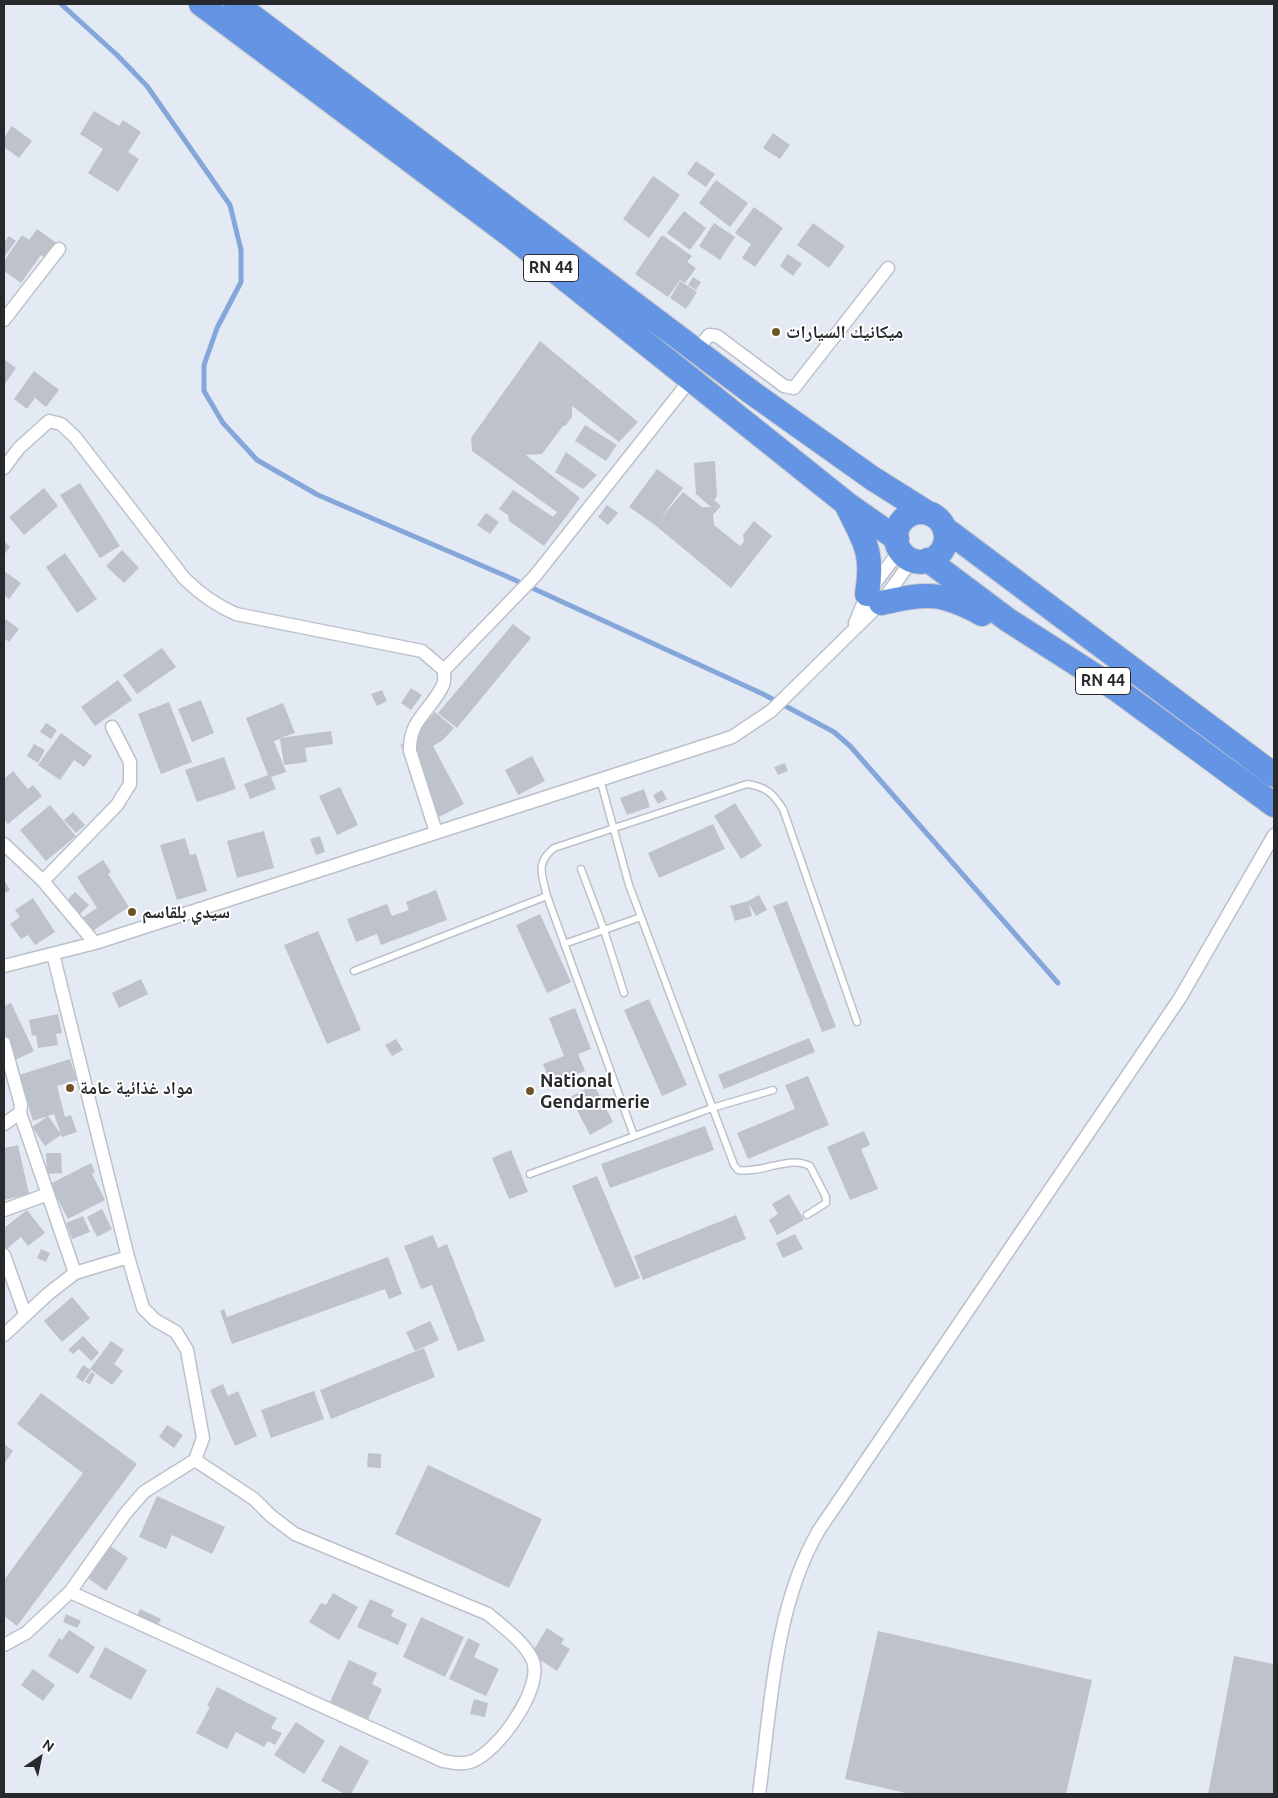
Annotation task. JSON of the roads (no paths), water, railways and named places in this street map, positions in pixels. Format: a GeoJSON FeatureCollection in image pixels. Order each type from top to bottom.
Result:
{"type":"FeatureCollection","features":[{"type":"Feature","properties":{"kind":"highway","name":"RN 44"},"geometry":{"type":"LineString","coordinates":[[201,4],[514,238],[909,552],[1008,620],[1119,691],[1274,805]]}},
{"type":"Feature","properties":{"kind":"highway","name":"RN 44"},"geometry":{"type":"LineString","coordinates":[[236,4],[696,351],[872,478],[926,512]]}},
{"type":"Feature","properties":{"kind":"highway"},"geometry":{"type":"LineString","coordinates":[[847,504],[866,544],[870,558],[874,598],[922,595],[941,596],[982,614],[1008,620]]}},
{"type":"Feature","properties":{"kind":"highway"},"geometry":{"type":"LineString","coordinates":[[917,512],[926,512],[940,520],[944,528],[946,535],[942,551],[909,552],[898,526],[903,519],[917,512]]}},
{"type":"Feature","properties":{"kind":"highway","name":"RN 44"},"geometry":{"type":"LineString","coordinates":[[944,528],[1274,775]]}},
{"type":"Feature","properties":{"kind":"street"},"geometry":{"type":"LineString","coordinates":[[4,320],[59,249]]}},
{"type":"Feature","properties":{"kind":"street"},"geometry":{"type":"LineString","coordinates":[[696,351],[709,335],[717,336],[784,386],[794,388],[888,268]]}},
{"type":"Feature","properties":{"kind":"street"},"geometry":{"type":"LineString","coordinates":[[436,832],[410,751],[410,738],[414,725],[444,684],[444,670],[535,576],[691,379]]}},
{"type":"Feature","properties":{"kind":"street"},"geometry":{"type":"LineString","coordinates":[[4,468],[19,448],[49,421],[61,424],[75,437],[184,578],[198,593],[217,606],[236,614],[422,651],[444,670]]}},
{"type":"Feature","properties":{"kind":"street"},"geometry":{"type":"LineString","coordinates":[[4,966],[95,943],[732,737],[771,711],[853,628],[909,552]]}},
{"type":"Feature","properties":{"kind":"street"},"geometry":{"type":"LineString","coordinates":[[43,881],[117,805],[130,784],[130,762],[112,727]]}},
{"type":"Feature","properties":{"kind":"street"},"geometry":{"type":"LineString","coordinates":[[759,1794],[780,1639],[792,1590],[804,1555],[819,1530],[1180,998],[1274,836]]}},
{"type":"Feature","properties":{"kind":"street"},"geometry":{"type":"LineString","coordinates":[[4,844],[43,881],[95,943]]}},
{"type":"Feature","properties":{"kind":"street"},"geometry":{"type":"LineString","coordinates":[[4,1645],[26,1633],[70,1592],[125,1514],[144,1492],[195,1460],[203,1438],[187,1350],[176,1332],[155,1320],[143,1308],[128,1257],[53,954]]}},
{"type":"Feature","properties":{"kind":"street"},"geometry":{"type":"LineString","coordinates":[[4,1046],[20,1097],[20,1113],[75,1273]]}},
{"type":"Feature","properties":{"kind":"street"},"geometry":{"type":"LineString","coordinates":[[4,1124],[20,1113]]}},
{"type":"Feature","properties":{"kind":"street"},"geometry":{"type":"LineString","coordinates":[[4,1210],[48,1194]]}},
{"type":"Feature","properties":{"kind":"street"},"geometry":{"type":"LineString","coordinates":[[4,1255],[25,1314]]}},
{"type":"Feature","properties":{"kind":"street"},"geometry":{"type":"LineString","coordinates":[[4,1335],[25,1314],[75,1273],[128,1257]]}},
{"type":"Feature","properties":{"kind":"street"},"geometry":{"type":"LineString","coordinates":[[70,1592],[443,1761],[459,1764],[474,1760],[489,1750],[510,1727],[528,1698],[535,1678],[533,1662],[524,1648],[488,1614],[295,1534],[271,1516],[254,1499],[195,1460]]}},
{"type":"Feature","properties":{"kind":"lane"},"geometry":{"type":"LineString","coordinates":[[600,779],[629,885],[734,1165],[738,1170],[755,1171],[795,1162],[805,1163],[814,1170],[826,1196],[826,1203],[807,1215]]}},
{"type":"Feature","properties":{"kind":"lane"},"geometry":{"type":"LineString","coordinates":[[634,1136],[547,896],[541,866],[545,855],[554,848],[747,784],[760,786],[773,794],[783,809],[857,1022]]}},
{"type":"Feature","properties":{"kind":"lane"},"geometry":{"type":"LineString","coordinates":[[581,870],[604,930],[624,993]]}},
{"type":"Feature","properties":{"kind":"lane"},"geometry":{"type":"LineString","coordinates":[[354,971],[547,896]]}},
{"type":"Feature","properties":{"kind":"lane"},"geometry":{"type":"LineString","coordinates":[[564,944],[641,917]]}},
{"type":"Feature","properties":{"kind":"lane"},"geometry":{"type":"LineString","coordinates":[[530,1174],[712,1108],[773,1090]]}},
{"type":"Feature","properties":{"kind":"waterway"},"geometry":{"type":"LineString","coordinates":[[61,4],[117,55],[147,86],[230,205],[241,250],[241,282],[217,328],[204,365],[204,391],[223,423],[257,460],[318,495],[506,576],[763,694],[834,732],[850,746],[1058,983]]}},
{"type":"Feature","properties":{"kind":"place","name":"ميكانيك السيارات"},"geometry":{"type":"Point","coordinates":[776,332]}},
{"type":"Feature","properties":{"kind":"place","name":"سيدي بلقاسم"},"geometry":{"type":"Point","coordinates":[132,912]}},
{"type":"Feature","properties":{"kind":"place","name":"مواد غذائية عامة"},"geometry":{"type":"Point","coordinates":[70,1088]}},
{"type":"Feature","properties":{"kind":"place","name":"National Gendarmerie"},"geometry":{"type":"Point","coordinates":[530,1091]}}]}
